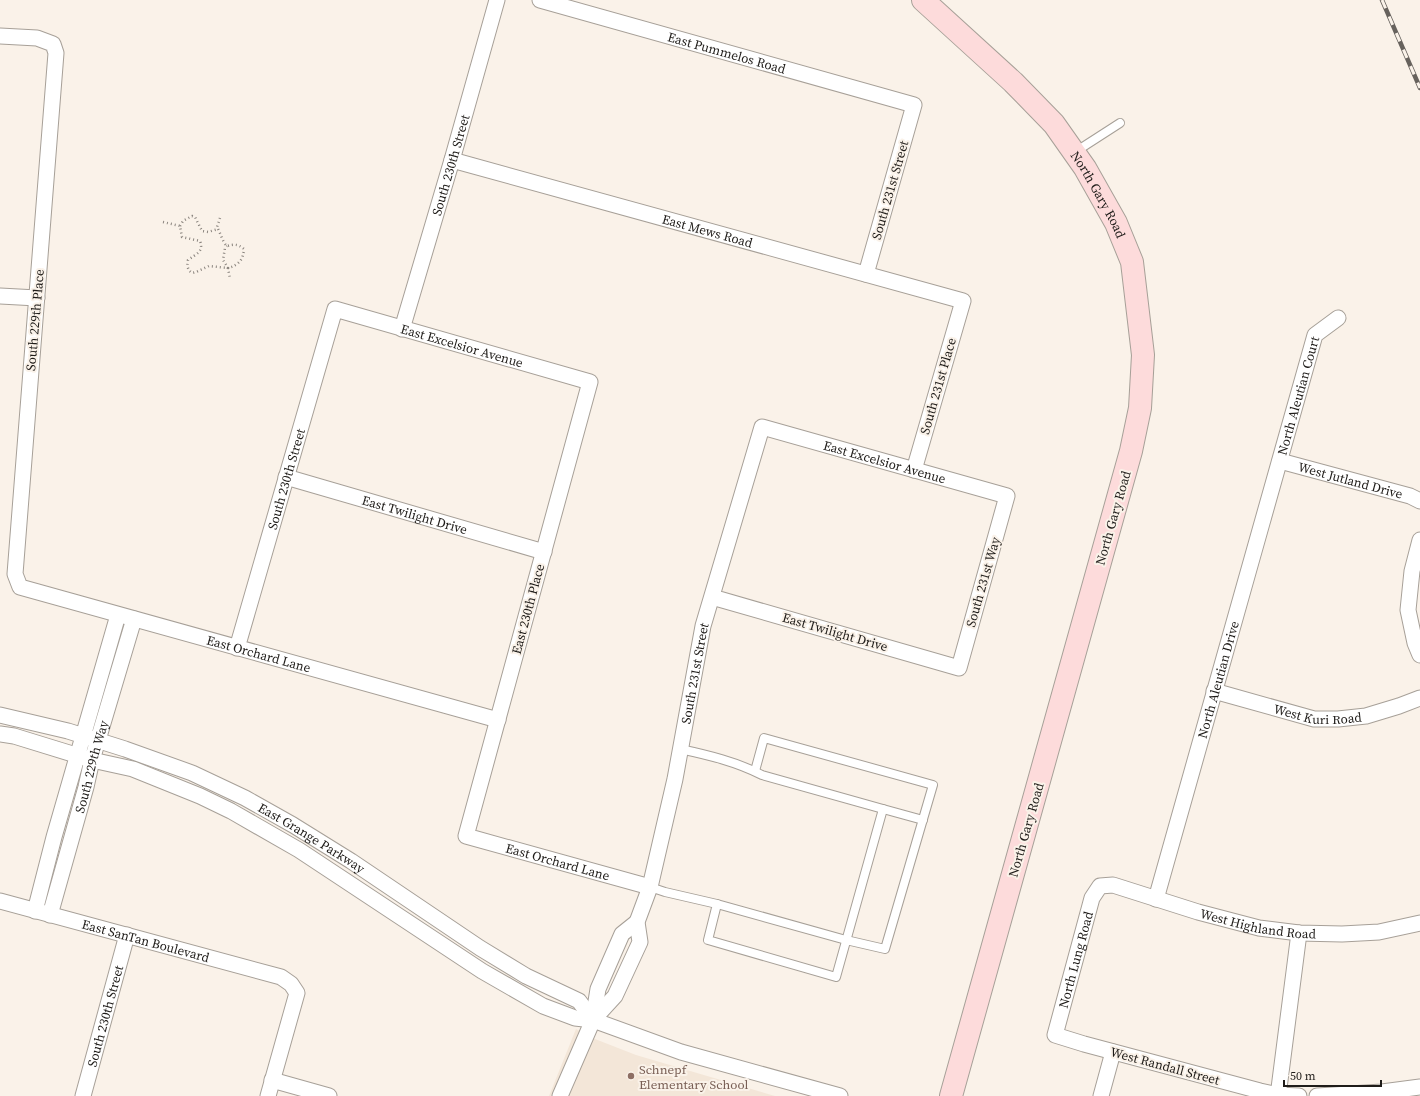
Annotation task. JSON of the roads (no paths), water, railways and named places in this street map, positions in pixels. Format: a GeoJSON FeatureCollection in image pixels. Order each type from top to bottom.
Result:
{"type":"FeatureCollection","features":[{"type":"Feature","properties":{"kind":"main road","name":"North Gary Road"},"geometry":{"type":"LineString","coordinates":[[923,0],[1014,82],[1054,124],[1086,168],[1116,223],[1132,262],[1143,356],[1140,408],[1131,451],[951,1096]]}},
{"type":"Feature","properties":{"kind":"street","name":"South 230th Street"},"geometry":{"type":"LineString","coordinates":[[402,329],[452,160],[496,0]]}},
{"type":"Feature","properties":{"kind":"street","name":"East Pummelos Road"},"geometry":{"type":"LineString","coordinates":[[540,0],[914,105]]}},
{"type":"Feature","properties":{"kind":"street","name":"South 229th Place"},"geometry":{"type":"LineString","coordinates":[[0,36],[37,38],[53,44],[56,53],[15,574],[20,587]]}},
{"type":"Feature","properties":{"kind":"street","name":"South 231st Street"},"geometry":{"type":"LineString","coordinates":[[866,274],[914,105]]}},
{"type":"Feature","properties":{"kind":"street","name":"East Mews Road"},"geometry":{"type":"LineString","coordinates":[[452,160],[963,301]]}},
{"type":"Feature","properties":{"kind":"street"},"geometry":{"type":"LineString","coordinates":[[0,296],[37,298]]}},
{"type":"Feature","properties":{"kind":"street","name":"South 231st Place"},"geometry":{"type":"LineString","coordinates":[[914,470],[963,301]]}},
{"type":"Feature","properties":{"kind":"street","name":"South 230th Street"},"geometry":{"type":"LineString","coordinates":[[237,648],[334,309]]}},
{"type":"Feature","properties":{"kind":"street","name":"East Excelsior Avenue"},"geometry":{"type":"LineString","coordinates":[[334,309],[590,382]]}},
{"type":"Feature","properties":{"kind":"street","name":"North Aleutian Court"},"geometry":{"type":"LineString","coordinates":[[1280,461],[1314,335],[1338,318]]}},
{"type":"Feature","properties":{"kind":"street","name":"East 230th Place"},"geometry":{"type":"LineString","coordinates":[[466,836],[590,382]]}},
{"type":"Feature","properties":{"kind":"street","name":"South 231st Street"},"geometry":{"type":"LineString","coordinates":[[560,1096],[593,1020],[598,989],[622,934],[637,922],[650,887],[675,779],[703,626],[762,427]]}},
{"type":"Feature","properties":{"kind":"street","name":"East Excelsior Avenue"},"geometry":{"type":"LineString","coordinates":[[762,427],[1006,496]]}},
{"type":"Feature","properties":{"kind":"street","name":"West Jutland Drive"},"geometry":{"type":"LineString","coordinates":[[1280,461],[1410,496],[1420,501]]}},
{"type":"Feature","properties":{"kind":"street","name":"North Aleutian Drive"},"geometry":{"type":"LineString","coordinates":[[1156,899],[1280,461]]}},
{"type":"Feature","properties":{"kind":"street","name":"East Twilight Drive"},"geometry":{"type":"LineString","coordinates":[[286,477],[544,552]]}},
{"type":"Feature","properties":{"kind":"street","name":"South 231st Way"},"geometry":{"type":"LineString","coordinates":[[958,668],[1006,496]]}},
{"type":"Feature","properties":{"kind":"street"},"geometry":{"type":"LineString","coordinates":[[1420,540],[1412,571],[1408,610],[1420,655]]}},
{"type":"Feature","properties":{"kind":"street","name":"East Orchard Lane"},"geometry":{"type":"LineString","coordinates":[[20,587],[498,720]]}},
{"type":"Feature","properties":{"kind":"street","name":"East Twilight Drive"},"geometry":{"type":"LineString","coordinates":[[712,597],[958,668]]}},
{"type":"Feature","properties":{"kind":"street","name":"South 229th Way"},"geometry":{"type":"LineString","coordinates":[[35,911],[118,615]]}},
{"type":"Feature","properties":{"kind":"street","name":"South 229th Way"},"geometry":{"type":"LineString","coordinates":[[50,915],[86,787],[92,760],[134,619]]}},
{"type":"Feature","properties":{"kind":"street","name":"West Kuri Road"},"geometry":{"type":"LineString","coordinates":[[1214,691],[1314,718],[1338,719],[1366,716],[1420,698]]}},
{"type":"Feature","properties":{"kind":"street","name":"East Grange Parkway"},"geometry":{"type":"LineString","coordinates":[[0,715],[49,726],[125,749],[192,773],[245,798],[293,825],[351,861],[480,948],[526,976],[579,1001],[593,1020]]}},
{"type":"Feature","properties":{"kind":"street","name":"East Grange Parkway"},"geometry":{"type":"LineString","coordinates":[[0,734],[14,736],[92,760],[133,769],[200,796],[299,850],[449,950],[543,1006],[575,1018],[593,1020],[681,1052],[840,1096]]}},
{"type":"Feature","properties":{"kind":"street","name":"East Orchard Lane"},"geometry":{"type":"LineString","coordinates":[[466,836],[650,887]]}},
{"type":"Feature","properties":{"kind":"street","name":"West Highland Road"},"geometry":{"type":"LineString","coordinates":[[1100,886],[1113,885],[1156,899],[1259,928],[1299,933],[1342,934],[1379,932],[1420,923]]}},
{"type":"Feature","properties":{"kind":"street","name":"North Lung Road"},"geometry":{"type":"LineString","coordinates":[[1055,1035],[1092,898],[1100,886]]}},
{"type":"Feature","properties":{"kind":"street","name":"East SanTan Boulevard"},"geometry":{"type":"LineString","coordinates":[[0,901],[281,977],[291,984],[296,993],[272,1080]]}},
{"type":"Feature","properties":{"kind":"street"},"geometry":{"type":"LineString","coordinates":[[1278,1095],[1299,933]]}},
{"type":"Feature","properties":{"kind":"street","name":"South 230th Street"},"geometry":{"type":"LineString","coordinates":[[83,1096],[127,935]]}},
{"type":"Feature","properties":{"kind":"street","name":"West Randall Street"},"geometry":{"type":"LineString","coordinates":[[1055,1035],[1260,1091],[1278,1095],[1299,1096]]}},
{"type":"Feature","properties":{"kind":"street"},"geometry":{"type":"LineString","coordinates":[[1100,1096],[1113,1052]]}},
{"type":"Feature","properties":{"kind":"street"},"geometry":{"type":"LineString","coordinates":[[268,1096],[272,1080],[329,1096]]}},
{"type":"Feature","properties":{"kind":"street"},"geometry":{"type":"LineString","coordinates":[[1317,1096],[1382,1092],[1420,1087]]}},
{"type":"Feature","properties":{"kind":"lane"},"geometry":{"type":"LineString","coordinates":[[1074,153],[1120,123]]}},
{"type":"Feature","properties":{"kind":"lane"},"geometry":{"type":"LineString","coordinates":[[650,887],[846,940],[885,949],[933,785],[764,738],[755,771]]}},
{"type":"Feature","properties":{"kind":"lane"},"geometry":{"type":"LineString","coordinates":[[680,750],[694,752],[748,768],[762,775],[923,820]]}},
{"type":"Feature","properties":{"kind":"lane"},"geometry":{"type":"LineString","coordinates":[[716,904],[708,940],[836,977],[883,809]]}},
{"type":"Feature","properties":{"kind":"railway"},"geometry":{"type":"LineString","coordinates":[[1382,0],[1420,88]]}},
{"type":"Feature","properties":{"kind":"place","name":"Schnepf Elementary School"},"geometry":{"type":"Point","coordinates":[631,1076]}}]}
